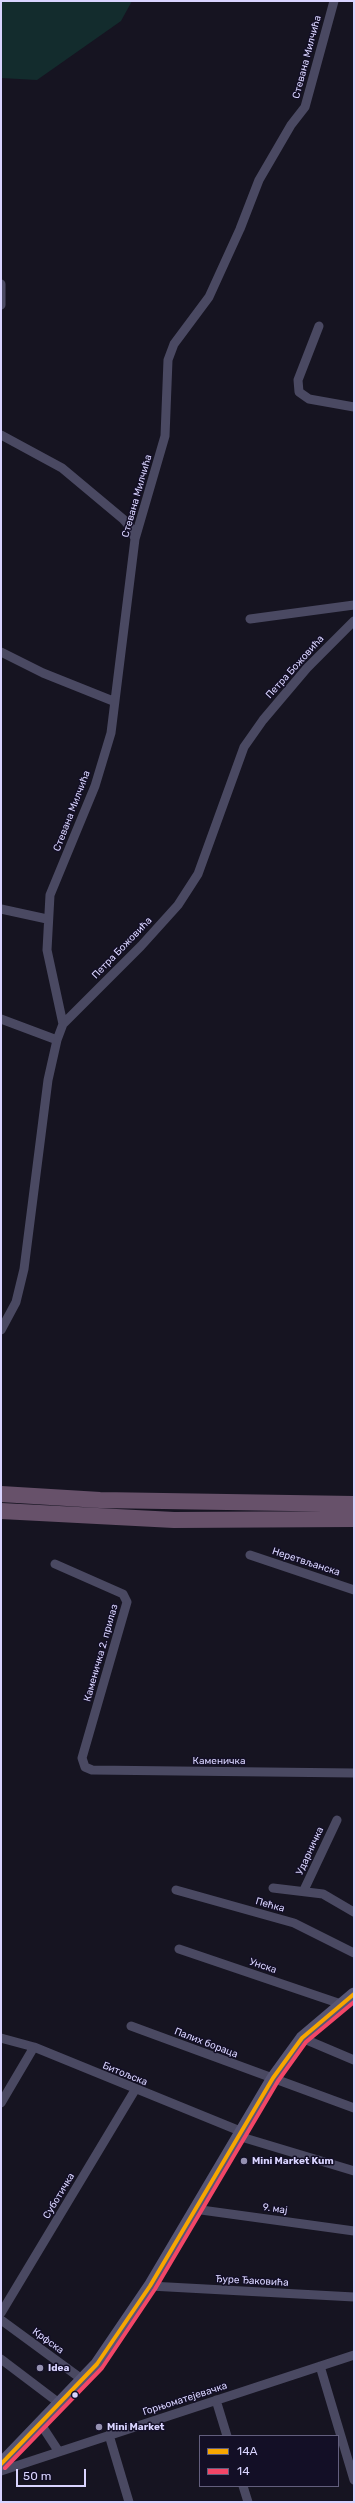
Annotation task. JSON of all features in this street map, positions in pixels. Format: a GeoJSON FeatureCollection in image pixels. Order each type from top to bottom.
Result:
{"type":"FeatureCollection","features":[{"type":"Feature","properties":{"kind":"highway"},"geometry":{"type":"LineString","coordinates":[[1,1494],[100,1500],[354,1504]]}},
{"type":"Feature","properties":{"kind":"highway"},"geometry":{"type":"LineString","coordinates":[[1,1511],[161,1520],[354,1519]]}},
{"type":"Feature","properties":{"kind":"street","name":"Стевана Милчића"},"geometry":{"type":"LineString","coordinates":[[63,1024],[47,950],[47,919],[50,895],[95,786],[111,734],[113,700],[135,539],[165,436],[168,360],[174,344],[209,297],[240,229],[259,180],[291,125],[305,107],[334,1]]}},
{"type":"Feature","properties":{"kind":"street"},"geometry":{"type":"LineString","coordinates":[[1,284],[1,305]]}},
{"type":"Feature","properties":{"kind":"street"},"geometry":{"type":"LineString","coordinates":[[319,326],[298,380],[299,392],[309,399],[354,407]]}},
{"type":"Feature","properties":{"kind":"street"},"geometry":{"type":"LineString","coordinates":[[1,435],[62,468],[123,518],[135,539]]}},
{"type":"Feature","properties":{"kind":"street"},"geometry":{"type":"LineString","coordinates":[[250,619],[354,605]]}},
{"type":"Feature","properties":{"kind":"street","name":"Петра Божовића"},"geometry":{"type":"LineString","coordinates":[[1,1330],[16,1302],[24,1269],[48,1080],[57,1040],[63,1024],[141,946],[178,905],[198,874],[244,747],[263,720],[308,668],[354,621]]}},
{"type":"Feature","properties":{"kind":"street"},"geometry":{"type":"LineString","coordinates":[[1,652],[43,673],[113,700]]}},
{"type":"Feature","properties":{"kind":"street"},"geometry":{"type":"LineString","coordinates":[[1,909],[47,919]]}},
{"type":"Feature","properties":{"kind":"street"},"geometry":{"type":"LineString","coordinates":[[1,1018],[57,1040]]}},
{"type":"Feature","properties":{"kind":"street","name":"Неретвљанска"},"geometry":{"type":"LineString","coordinates":[[250,1555],[354,1590]]}},
{"type":"Feature","properties":{"kind":"street","name":"Каменичка 2. прилаз"},"geometry":{"type":"LineString","coordinates":[[54,1564],[123,1594],[127,1602],[82,1758],[85,1768]]}},
{"type":"Feature","properties":{"kind":"street","name":"Каменичка"},"geometry":{"type":"LineString","coordinates":[[85,1768],[98,1770],[354,1773]]}},
{"type":"Feature","properties":{"kind":"street","name":"Ударничка"},"geometry":{"type":"LineString","coordinates":[[304,1890],[337,1820]]}},
{"type":"Feature","properties":{"kind":"street","name":"Ударничка"},"geometry":{"type":"LineString","coordinates":[[273,1888],[304,1890],[323,1894],[354,1912]]}},
{"type":"Feature","properties":{"kind":"street","name":"Пећка"},"geometry":{"type":"LineString","coordinates":[[176,1890],[294,1923],[354,1953]]}},
{"type":"Feature","properties":{"kind":"street","name":"Унска"},"geometry":{"type":"LineString","coordinates":[[179,1949],[341,2004]]}},
{"type":"Feature","properties":{"kind":"street"},"geometry":{"type":"LineString","coordinates":[[1,2464],[83,2380],[117,2336],[150,2286],[194,2209],[273,2078],[302,2038],[341,2004],[353,1996]]}},
{"type":"Feature","properties":{"kind":"street","name":"Палих бораца"},"geometry":{"type":"LineString","coordinates":[[131,2026],[354,2108]]}},
{"type":"Feature","properties":{"kind":"street","name":"Битољска"},"geometry":{"type":"LineString","coordinates":[[1,2038],[34,2047],[239,2133],[354,2171]]}},
{"type":"Feature","properties":{"kind":"street"},"geometry":{"type":"LineString","coordinates":[[302,2038],[354,2060]]}},
{"type":"Feature","properties":{"kind":"street"},"geometry":{"type":"LineString","coordinates":[[1,2104],[34,2047]]}},
{"type":"Feature","properties":{"kind":"street","name":"Суботичка"},"geometry":{"type":"LineString","coordinates":[[1,2313],[135,2090]]}},
{"type":"Feature","properties":{"kind":"street","name":"9. мај"},"geometry":{"type":"LineString","coordinates":[[194,2209],[354,2231]]}},
{"type":"Feature","properties":{"kind":"street","name":"Ђуре Ђаковића"},"geometry":{"type":"LineString","coordinates":[[150,2286],[354,2297]]}},
{"type":"Feature","properties":{"kind":"street","name":"Крфска"},"geometry":{"type":"LineString","coordinates":[[1,2320],[83,2380]]}},
{"type":"Feature","properties":{"kind":"street","name":"Горњоматејевачка"},"geometry":{"type":"LineString","coordinates":[[1,2471],[354,2355]]}},
{"type":"Feature","properties":{"kind":"street"},"geometry":{"type":"LineString","coordinates":[[1,2360],[59,2403]]}},
{"type":"Feature","properties":{"kind":"street"},"geometry":{"type":"LineString","coordinates":[[320,2366],[354,2480]]}},
{"type":"Feature","properties":{"kind":"street"},"geometry":{"type":"LineString","coordinates":[[216,2400],[227,2435]]}},
{"type":"Feature","properties":{"kind":"street"},"geometry":{"type":"LineString","coordinates":[[40,2423],[59,2452]]}},
{"type":"Feature","properties":{"kind":"street"},"geometry":{"type":"LineString","coordinates":[[109,2435],[130,2502]]}},
{"type":"Feature","properties":{"kind":"street"},"geometry":{"type":"LineString","coordinates":[[243,2487],[248,2502]]}},
{"type":"Feature","properties":{"kind":"green space"},"geometry":{"type":"Polygon","coordinates":[[[1,1],[132,1],[121,21],[37,80],[1,78],[1,1]]]}},
{"type":"Feature","properties":{"kind":"transit line","name":"14А"},"geometry":{"type":"LineString","coordinates":[[1,2464],[97,2364],[150,2286],[273,2078],[302,2038],[354,1994]]}},
{"type":"Feature","properties":{"kind":"transit line","name":"14"},"geometry":{"type":"LineString","coordinates":[[5,2468],[102,2368],[155,2289],[278,2081],[306,2042],[354,2002]]}},
{"type":"Feature","properties":{"kind":"place","name":"Mini Market Kum"},"geometry":{"type":"Point","coordinates":[244,2161]}},
{"type":"Feature","properties":{"kind":"place","name":"Idea"},"geometry":{"type":"Point","coordinates":[40,2368]}},
{"type":"Feature","properties":{"kind":"place","name":"Mini Market"},"geometry":{"type":"Point","coordinates":[99,2427]}}]}
